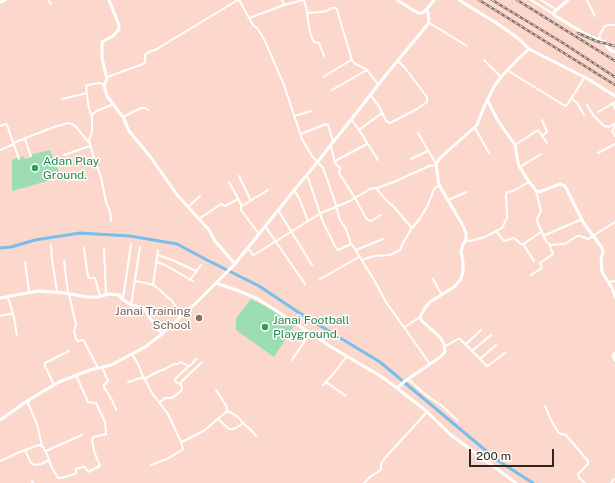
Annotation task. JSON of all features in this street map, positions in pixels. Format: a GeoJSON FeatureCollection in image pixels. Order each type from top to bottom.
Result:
{"type":"FeatureCollection","features":[{"type":"Feature","properties":{"kind":"street"},"geometry":{"type":"LineString","coordinates":[[0,2],[6,0]]}},
{"type":"Feature","properties":{"kind":"street"},"geometry":{"type":"LineString","coordinates":[[48,0],[50,4]]}},
{"type":"Feature","properties":{"kind":"street"},"geometry":{"type":"LineString","coordinates":[[109,0],[120,25],[119,29],[113,36],[102,42],[102,58],[107,77],[107,81],[104,85],[107,96],[123,117],[129,130],[178,196],[209,230],[215,241],[234,265]]}},
{"type":"Feature","properties":{"kind":"street"},"geometry":{"type":"LineString","coordinates":[[107,77],[143,64],[145,62],[145,55],[148,52],[155,50],[239,0],[253,25],[261,34],[267,45],[284,85],[301,134],[312,156],[323,168],[340,220],[346,229],[351,244],[373,278],[386,302],[430,364]]}},
{"type":"Feature","properties":{"kind":"street"},"geometry":{"type":"LineString","coordinates":[[282,0],[284,5]]}},
{"type":"Feature","properties":{"kind":"street"},"geometry":{"type":"LineString","coordinates":[[249,18],[284,5],[304,0],[311,36],[314,42],[319,43],[324,56]]}},
{"type":"Feature","properties":{"kind":"street"},"geometry":{"type":"LineString","coordinates":[[396,0],[418,13],[422,13],[427,9],[434,0]]}},
{"type":"Feature","properties":{"kind":"street"},"geometry":{"type":"LineString","coordinates":[[459,0],[520,39],[529,49],[585,77],[615,96]]}},
{"type":"Feature","properties":{"kind":"street"},"geometry":{"type":"LineString","coordinates":[[531,0],[585,34],[604,42],[610,50],[615,52]]}},
{"type":"Feature","properties":{"kind":"street"},"geometry":{"type":"LineString","coordinates":[[541,0],[556,10]]}},
{"type":"Feature","properties":{"kind":"street"},"geometry":{"type":"LineString","coordinates":[[553,14],[568,0]]}},
{"type":"Feature","properties":{"kind":"street"},"geometry":{"type":"LineString","coordinates":[[587,0],[595,16]]}},
{"type":"Feature","properties":{"kind":"street"},"geometry":{"type":"LineString","coordinates":[[307,13],[321,12],[336,8],[352,60],[354,63],[367,70],[378,84]]}},
{"type":"Feature","properties":{"kind":"street"},"geometry":{"type":"LineString","coordinates":[[0,420],[27,401],[54,385],[90,370],[111,365],[145,347],[183,315],[234,265],[332,144],[397,60],[428,24],[429,19],[427,9]]}},
{"type":"Feature","properties":{"kind":"street"},"geometry":{"type":"LineString","coordinates":[[428,22],[467,46]]}},
{"type":"Feature","properties":{"kind":"street"},"geometry":{"type":"LineString","coordinates":[[599,40],[600,34],[605,26],[615,25]]}},
{"type":"Feature","properties":{"kind":"street"},"geometry":{"type":"LineString","coordinates":[[248,248],[254,255],[321,213],[355,198],[370,189],[394,182],[436,164],[439,159],[475,128],[495,85],[522,54],[529,49]]}},
{"type":"Feature","properties":{"kind":"street"},"geometry":{"type":"LineString","coordinates":[[323,77],[352,60]]}},
{"type":"Feature","properties":{"kind":"street"},"geometry":{"type":"LineString","coordinates":[[370,95],[386,120],[390,122],[398,120],[427,102],[427,97],[397,60]]}},
{"type":"Feature","properties":{"kind":"street"},"geometry":{"type":"LineString","coordinates":[[484,60],[501,77]]}},
{"type":"Feature","properties":{"kind":"street"},"geometry":{"type":"LineString","coordinates":[[332,90],[367,70]]}},
{"type":"Feature","properties":{"kind":"street"},"geometry":{"type":"LineString","coordinates":[[507,70],[564,105],[566,105],[585,77]]}},
{"type":"Feature","properties":{"kind":"street"},"geometry":{"type":"LineString","coordinates":[[89,144],[92,132],[86,87],[88,85],[100,83],[104,85]]}},
{"type":"Feature","properties":{"kind":"street"},"geometry":{"type":"LineString","coordinates":[[62,99],[87,93]]}},
{"type":"Feature","properties":{"kind":"street"},"geometry":{"type":"LineString","coordinates":[[571,98],[577,103],[584,115]]}},
{"type":"Feature","properties":{"kind":"street"},"geometry":{"type":"LineString","coordinates":[[488,101],[497,119],[515,145],[520,167],[536,191],[541,208],[541,213],[537,219],[541,232],[550,245],[553,254],[540,262],[542,268],[531,275]]}},
{"type":"Feature","properties":{"kind":"street"},"geometry":{"type":"LineString","coordinates":[[91,116],[95,112],[113,103]]}},
{"type":"Feature","properties":{"kind":"street"},"geometry":{"type":"LineString","coordinates":[[598,112],[614,103],[615,109]]}},
{"type":"Feature","properties":{"kind":"street"},"geometry":{"type":"LineString","coordinates":[[588,105],[593,115],[604,126],[609,127],[614,124]]}},
{"type":"Feature","properties":{"kind":"street"},"geometry":{"type":"LineString","coordinates":[[123,117],[141,108],[148,110]]}},
{"type":"Feature","properties":{"kind":"street"},"geometry":{"type":"LineString","coordinates":[[294,116],[311,110]]}},
{"type":"Feature","properties":{"kind":"street"},"geometry":{"type":"LineString","coordinates":[[359,130],[382,113]]}},
{"type":"Feature","properties":{"kind":"street"},"geometry":{"type":"LineString","coordinates":[[351,120],[378,160]]}},
{"type":"Feature","properties":{"kind":"street"},"geometry":{"type":"LineString","coordinates":[[542,120],[547,132],[542,136]]}},
{"type":"Feature","properties":{"kind":"street"},"geometry":{"type":"LineString","coordinates":[[0,150],[54,127],[68,123],[74,125],[89,144],[101,177],[106,202],[110,211],[111,221]]}},
{"type":"Feature","properties":{"kind":"street"},"geometry":{"type":"LineString","coordinates":[[0,126],[6,124],[19,159]]}},
{"type":"Feature","properties":{"kind":"street"},"geometry":{"type":"LineString","coordinates":[[301,134],[326,124],[328,125],[335,161],[340,168],[338,172],[341,178],[355,198],[361,210],[370,221],[373,221],[381,215]]}},
{"type":"Feature","properties":{"kind":"street"},"geometry":{"type":"LineString","coordinates":[[614,124],[612,131],[615,136]]}},
{"type":"Feature","properties":{"kind":"street"},"geometry":{"type":"LineString","coordinates":[[475,128],[489,153]]}},
{"type":"Feature","properties":{"kind":"street"},"geometry":{"type":"LineString","coordinates":[[515,145],[537,130],[546,144]]}},
{"type":"Feature","properties":{"kind":"street"},"geometry":{"type":"LineString","coordinates":[[405,327],[420,317],[430,302],[454,287],[461,279],[463,261],[461,252],[463,244],[466,240],[466,233],[462,224],[439,185],[436,164],[418,133]]}},
{"type":"Feature","properties":{"kind":"street"},"geometry":{"type":"LineString","coordinates":[[25,139],[31,156]]}},
{"type":"Feature","properties":{"kind":"street"},"geometry":{"type":"LineString","coordinates":[[64,155],[89,144]]}},
{"type":"Feature","properties":{"kind":"street"},"geometry":{"type":"LineString","coordinates":[[335,161],[368,144]]}},
{"type":"Feature","properties":{"kind":"street"},"geometry":{"type":"LineString","coordinates":[[598,153],[615,144]]}},
{"type":"Feature","properties":{"kind":"street"},"geometry":{"type":"LineString","coordinates":[[411,159],[429,151]]}},
{"type":"Feature","properties":{"kind":"street"},"geometry":{"type":"LineString","coordinates":[[520,167],[541,154]]}},
{"type":"Feature","properties":{"kind":"street"},"geometry":{"type":"LineString","coordinates":[[307,175],[324,222],[336,248],[338,250],[351,244]]}},
{"type":"Feature","properties":{"kind":"street"},"geometry":{"type":"LineString","coordinates":[[239,176],[250,201]]}},
{"type":"Feature","properties":{"kind":"street"},"geometry":{"type":"LineString","coordinates":[[229,182],[242,206],[241,210],[259,234]]}},
{"type":"Feature","properties":{"kind":"street"},"geometry":{"type":"LineString","coordinates":[[466,240],[470,241],[485,236],[502,228],[507,218],[507,192],[529,182]]}},
{"type":"Feature","properties":{"kind":"street"},"geometry":{"type":"LineString","coordinates":[[536,191],[539,192],[560,184],[567,190],[588,229],[602,248],[602,272],[615,297]]}},
{"type":"Feature","properties":{"kind":"street"},"geometry":{"type":"LineString","coordinates":[[362,260],[390,255],[400,250],[412,228],[428,205],[434,189],[439,185]]}},
{"type":"Feature","properties":{"kind":"street"},"geometry":{"type":"LineString","coordinates":[[376,188],[412,228]]}},
{"type":"Feature","properties":{"kind":"street"},"geometry":{"type":"LineString","coordinates":[[242,206],[268,190]]}},
{"type":"Feature","properties":{"kind":"street"},"geometry":{"type":"LineString","coordinates":[[294,190],[299,198],[308,221]]}},
{"type":"Feature","properties":{"kind":"street"},"geometry":{"type":"LineString","coordinates":[[448,200],[467,192]]}},
{"type":"Feature","properties":{"kind":"street"},"geometry":{"type":"LineString","coordinates":[[188,207],[200,196]]}},
{"type":"Feature","properties":{"kind":"street"},"geometry":{"type":"LineString","coordinates":[[199,219],[221,204],[225,206],[238,199]]}},
{"type":"Feature","properties":{"kind":"street"},"geometry":{"type":"LineString","coordinates":[[278,210],[312,265]]}},
{"type":"Feature","properties":{"kind":"street"},"geometry":{"type":"LineString","coordinates":[[543,236],[582,219]]}},
{"type":"Feature","properties":{"kind":"street"},"geometry":{"type":"LineString","coordinates":[[550,245],[565,244],[577,236],[588,239],[615,222]]}},
{"type":"Feature","properties":{"kind":"street"},"geometry":{"type":"LineString","coordinates":[[265,226],[305,284]]}},
{"type":"Feature","properties":{"kind":"street"},"geometry":{"type":"LineString","coordinates":[[496,231],[504,241],[514,238],[523,244],[534,261]]}},
{"type":"Feature","properties":{"kind":"street"},"geometry":{"type":"LineString","coordinates":[[523,244],[541,232]]}},
{"type":"Feature","properties":{"kind":"street"},"geometry":{"type":"LineString","coordinates":[[356,250],[383,239]]}},
{"type":"Feature","properties":{"kind":"street"},"geometry":{"type":"LineString","coordinates":[[123,300],[131,244]]}},
{"type":"Feature","properties":{"kind":"street"},"geometry":{"type":"LineString","coordinates":[[51,245],[57,292]]}},
{"type":"Feature","properties":{"kind":"street"},"geometry":{"type":"LineString","coordinates":[[131,305],[140,247]]}},
{"type":"Feature","properties":{"kind":"street"},"geometry":{"type":"LineString","coordinates":[[84,248],[88,277],[95,278],[100,296]]}},
{"type":"Feature","properties":{"kind":"street"},"geometry":{"type":"LineString","coordinates":[[104,248],[106,295]]}},
{"type":"Feature","properties":{"kind":"street"},"geometry":{"type":"LineString","coordinates":[[153,285],[158,250]]}},
{"type":"Feature","properties":{"kind":"street"},"geometry":{"type":"LineString","coordinates":[[158,255],[196,271]]}},
{"type":"Feature","properties":{"kind":"street"},"geometry":{"type":"LineString","coordinates":[[320,279],[360,257]]}},
{"type":"Feature","properties":{"kind":"street"},"geometry":{"type":"LineString","coordinates":[[64,261],[76,325],[74,331],[76,340],[84,341],[108,380],[104,387],[116,410]]}},
{"type":"Feature","properties":{"kind":"street"},"geometry":{"type":"LineString","coordinates":[[25,262],[29,292]]}},
{"type":"Feature","properties":{"kind":"street"},"geometry":{"type":"LineString","coordinates":[[157,262],[193,281]]}},
{"type":"Feature","properties":{"kind":"street"},"geometry":{"type":"LineString","coordinates":[[190,280],[201,265]]}},
{"type":"Feature","properties":{"kind":"street"},"geometry":{"type":"LineString","coordinates":[[433,279],[441,294]]}},
{"type":"Feature","properties":{"kind":"street"},"geometry":{"type":"LineString","coordinates":[[135,281],[153,285],[165,295],[183,315]]}},
{"type":"Feature","properties":{"kind":"street"},"geometry":{"type":"LineString","coordinates":[[608,283],[615,281]]}},
{"type":"Feature","properties":{"kind":"street"},"geometry":{"type":"LineString","coordinates":[[216,283],[239,290],[258,300],[347,356],[399,386],[451,435],[515,483]]}},
{"type":"Feature","properties":{"kind":"street"},"geometry":{"type":"LineString","coordinates":[[0,298],[8,298],[17,294],[38,291],[57,292],[87,297],[119,295],[123,300],[131,305],[144,308],[162,334]]}},
{"type":"Feature","properties":{"kind":"street"},"geometry":{"type":"LineString","coordinates":[[8,298],[13,313],[17,335]]}},
{"type":"Feature","properties":{"kind":"street"},"geometry":{"type":"LineString","coordinates":[[0,316],[13,313]]}},
{"type":"Feature","properties":{"kind":"street"},"geometry":{"type":"LineString","coordinates":[[399,386],[445,352],[444,344],[440,337],[422,321],[420,317]]}},
{"type":"Feature","properties":{"kind":"street"},"geometry":{"type":"LineString","coordinates":[[466,344],[481,330]]}},
{"type":"Feature","properties":{"kind":"street"},"geometry":{"type":"LineString","coordinates":[[292,360],[310,333]]}},
{"type":"Feature","properties":{"kind":"street"},"geometry":{"type":"LineString","coordinates":[[472,351],[490,335]]}},
{"type":"Feature","properties":{"kind":"street"},"geometry":{"type":"LineString","coordinates":[[444,347],[458,339],[462,340],[486,366],[505,353]]}},
{"type":"Feature","properties":{"kind":"street"},"geometry":{"type":"LineString","coordinates":[[480,359],[496,345]]}},
{"type":"Feature","properties":{"kind":"street"},"geometry":{"type":"LineString","coordinates":[[54,385],[45,363],[69,351]]}},
{"type":"Feature","properties":{"kind":"street"},"geometry":{"type":"LineString","coordinates":[[615,353],[613,356],[615,360]]}},
{"type":"Feature","properties":{"kind":"street"},"geometry":{"type":"LineString","coordinates":[[132,354],[155,398],[168,414],[183,448],[167,459],[151,465]]}},
{"type":"Feature","properties":{"kind":"street"},"geometry":{"type":"LineString","coordinates":[[323,385],[347,356]]}},
{"type":"Feature","properties":{"kind":"street"},"geometry":{"type":"LineString","coordinates":[[181,385],[176,382],[175,379],[196,359]]}},
{"type":"Feature","properties":{"kind":"street"},"geometry":{"type":"LineString","coordinates":[[128,382],[144,378],[181,362],[187,366],[190,365]]}},
{"type":"Feature","properties":{"kind":"street"},"geometry":{"type":"LineString","coordinates":[[159,403],[163,399],[175,396],[182,390],[181,382],[202,362]]}},
{"type":"Feature","properties":{"kind":"street"},"geometry":{"type":"LineString","coordinates":[[27,401],[37,424],[43,447],[55,473],[59,478],[75,474],[76,470],[83,467],[85,467],[88,472],[100,466],[94,451],[92,440],[94,437],[106,434],[104,421],[96,403],[88,402],[76,375]]}},
{"type":"Feature","properties":{"kind":"street"},"geometry":{"type":"LineString","coordinates":[[406,380],[442,406],[456,420]]}},
{"type":"Feature","properties":{"kind":"street"},"geometry":{"type":"LineString","coordinates":[[325,382],[346,396]]}},
{"type":"Feature","properties":{"kind":"street"},"geometry":{"type":"LineString","coordinates":[[216,390],[227,407],[227,411]]}},
{"type":"Feature","properties":{"kind":"street"},"geometry":{"type":"LineString","coordinates":[[545,406],[558,432],[566,435],[588,461],[588,464],[578,474],[579,478],[584,483]]}},
{"type":"Feature","properties":{"kind":"street"},"geometry":{"type":"LineString","coordinates":[[180,441],[184,442],[202,432],[227,411]]}},
{"type":"Feature","properties":{"kind":"street"},"geometry":{"type":"LineString","coordinates":[[227,411],[235,414],[256,436]]}},
{"type":"Feature","properties":{"kind":"street"},"geometry":{"type":"LineString","coordinates":[[364,483],[381,469],[381,464],[384,458],[427,412]]}},
{"type":"Feature","properties":{"kind":"street"},"geometry":{"type":"LineString","coordinates":[[218,419],[232,430],[243,423]]}},
{"type":"Feature","properties":{"kind":"street"},"geometry":{"type":"LineString","coordinates":[[46,452],[82,435]]}},
{"type":"Feature","properties":{"kind":"street"},"geometry":{"type":"LineString","coordinates":[[0,461],[38,445],[43,447]]}},
{"type":"Feature","properties":{"kind":"street"},"geometry":{"type":"LineString","coordinates":[[25,450],[31,463],[34,465],[41,464],[49,460]]}},
{"type":"Feature","properties":{"kind":"street"},"geometry":{"type":"LineString","coordinates":[[610,483],[614,479]]}},
{"type":"Feature","properties":{"kind":"green space","name":"Adan Play Ground."},"geometry":{"type":"Polygon","coordinates":[[[50,150],[61,177],[12,191],[12,160],[23,156],[25,159],[30,158],[30,155],[50,150]]]}},
{"type":"Feature","properties":{"kind":"green space","name":"Janai Football Playground."},"geometry":{"type":"Polygon","coordinates":[[[251,299],[296,323],[274,357],[236,330],[236,318],[251,299]]]}},
{"type":"Feature","properties":{"kind":"waterway"},"geometry":{"type":"LineString","coordinates":[[0,248],[11,247],[35,240],[80,233],[130,236],[177,244],[259,286],[304,316],[380,362],[497,460],[533,483]]}},
{"type":"Feature","properties":{"kind":"railway"},"geometry":{"type":"LineString","coordinates":[[479,0],[615,85]]}},
{"type":"Feature","properties":{"kind":"railway"},"geometry":{"type":"LineString","coordinates":[[492,0],[563,43],[615,77]]}},
{"type":"Feature","properties":{"kind":"railway"},"geometry":{"type":"LineString","coordinates":[[517,0],[615,61]]}},
{"type":"Feature","properties":{"kind":"railway"},"geometry":{"type":"LineString","coordinates":[[578,33],[596,41],[615,46]]}},
{"type":"Feature","properties":{"kind":"place","name":"Adan Play Ground."},"geometry":{"type":"Point","coordinates":[35,168]}},
{"type":"Feature","properties":{"kind":"place","name":"Janai Training School"},"geometry":{"type":"Point","coordinates":[199,318]}},
{"type":"Feature","properties":{"kind":"place","name":"Janai Football Playground."},"geometry":{"type":"Point","coordinates":[265,327]}}]}
